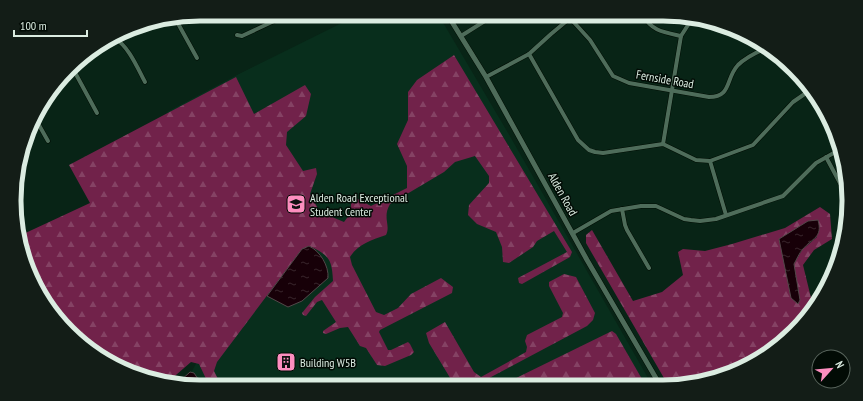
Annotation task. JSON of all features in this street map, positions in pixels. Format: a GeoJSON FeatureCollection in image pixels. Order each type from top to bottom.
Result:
{"type":"FeatureCollection","features":[{"type":"Feature","properties":{"kind":"street"},"geometry":{"type":"LineString","coordinates":[[237,36],[242,36],[274,21]]}},
{"type":"Feature","properties":{"kind":"street","name":"Alden Road"},"geometry":{"type":"LineString","coordinates":[[451,21],[486,77],[657,380]]}},
{"type":"Feature","properties":{"kind":"street"},"geometry":{"type":"LineString","coordinates":[[461,36],[485,21]]}},
{"type":"Feature","properties":{"kind":"street"},"geometry":{"type":"LineString","coordinates":[[486,77],[529,54],[566,21]]}},
{"type":"Feature","properties":{"kind":"street","name":"Fernside Road"},"geometry":{"type":"LineString","coordinates":[[573,21],[590,40],[613,76],[630,83],[704,97],[716,97],[726,90],[732,74],[737,66],[745,59],[761,50]]}},
{"type":"Feature","properties":{"kind":"street"},"geometry":{"type":"LineString","coordinates":[[647,21],[650,25],[662,32],[681,36]]}},
{"type":"Feature","properties":{"kind":"street"},"geometry":{"type":"LineString","coordinates":[[178,23],[197,58]]}},
{"type":"Feature","properties":{"kind":"street"},"geometry":{"type":"LineString","coordinates":[[663,144],[681,36],[690,23]]}},
{"type":"Feature","properties":{"kind":"street"},"geometry":{"type":"LineString","coordinates":[[119,41],[124,46],[145,82]]}},
{"type":"Feature","properties":{"kind":"street"},"geometry":{"type":"LineString","coordinates":[[529,54],[578,140],[589,150],[603,153],[663,144],[696,160],[710,160],[753,145],[793,102],[806,93]]}},
{"type":"Feature","properties":{"kind":"street"},"geometry":{"type":"LineString","coordinates":[[75,73],[97,113]]}},
{"type":"Feature","properties":{"kind":"street"},"geometry":{"type":"LineString","coordinates":[[39,124],[48,141]]}},
{"type":"Feature","properties":{"kind":"street"},"geometry":{"type":"LineString","coordinates":[[573,233],[611,211],[641,206],[656,206],[684,219],[700,221],[716,219],[783,196],[816,163],[835,152]]}},
{"type":"Feature","properties":{"kind":"street"},"geometry":{"type":"LineString","coordinates":[[826,157],[841,186]]}},
{"type":"Feature","properties":{"kind":"street"},"geometry":{"type":"LineString","coordinates":[[710,160],[726,215]]}},
{"type":"Feature","properties":{"kind":"street"},"geometry":{"type":"LineString","coordinates":[[622,209],[625,225],[649,268]]}},
{"type":"Feature","properties":{"kind":"shaded area"},"geometry":{"type":"Polygon","coordinates":[[[346,21],[442,21],[511,138],[649,380],[187,380],[246,271],[167,112],[235,76],[346,21]]]}},
{"type":"Feature","properties":{"kind":"green space"},"geometry":{"type":"Polygon","coordinates":[[[454,55],[572,252],[570,257],[522,284],[519,283],[518,278],[567,252],[554,231],[537,241],[533,247],[509,263],[503,262],[502,247],[496,232],[477,224],[468,215],[469,205],[489,183],[489,176],[475,156],[455,162],[444,172],[390,204],[387,213],[388,228],[386,235],[361,246],[350,257],[352,265],[376,312],[384,315],[398,308],[411,294],[441,278],[453,287],[452,293],[380,330],[379,332],[388,350],[408,342],[414,352],[411,355],[385,366],[377,365],[366,348],[360,346],[348,327],[340,328],[326,334],[323,333],[323,331],[336,322],[322,300],[317,302],[306,316],[303,315],[302,313],[315,297],[333,281],[332,268],[328,259],[321,252],[309,246],[302,249],[217,362],[214,371],[218,380],[207,380],[199,364],[191,362],[173,378],[154,374],[111,356],[91,343],[66,319],[58,310],[45,290],[35,269],[24,234],[90,203],[69,165],[236,77],[254,114],[305,85],[311,94],[306,116],[287,132],[286,145],[303,171],[316,168],[317,174],[310,194],[320,212],[344,222],[350,214],[352,196],[371,206],[407,188],[407,166],[397,144],[408,120],[408,92],[417,80],[454,55]]]}},
{"type":"Feature","properties":{"kind":"green space"},"geometry":{"type":"Polygon","coordinates":[[[820,207],[830,214],[832,239],[814,250],[803,265],[812,300],[797,319],[772,343],[742,361],[698,377],[665,380],[586,243],[586,235],[592,230],[633,301],[662,292],[683,275],[678,252],[683,249],[705,251],[785,228],[820,207]],[[808,221],[794,264],[802,250],[817,237],[808,221]]]}},
{"type":"Feature","properties":{"kind":"green space"},"geometry":{"type":"Polygon","coordinates":[[[564,274],[576,277],[595,313],[593,320],[587,326],[485,380],[451,380],[429,343],[426,333],[445,322],[474,372],[481,377],[526,352],[527,347],[525,341],[527,335],[562,317],[563,313],[549,286],[549,282],[564,274]]]}},
{"type":"Feature","properties":{"kind":"green space"},"geometry":{"type":"Polygon","coordinates":[[[612,331],[616,334],[643,380],[512,380],[612,331]]]}},
{"type":"Feature","properties":{"kind":"water"},"geometry":{"type":"Polygon","coordinates":[[[818,220],[818,234],[806,245],[794,264],[800,300],[798,304],[791,298],[779,239],[808,221],[818,220]]]}},
{"type":"Feature","properties":{"kind":"water"},"geometry":{"type":"Polygon","coordinates":[[[309,246],[317,251],[323,259],[327,269],[328,278],[302,301],[288,307],[267,296],[302,249],[309,246]]]}},
{"type":"Feature","properties":{"kind":"water"},"geometry":{"type":"Polygon","coordinates":[[[190,372],[194,373],[198,380],[189,380],[182,379],[190,372]]]}},
{"type":"Feature","properties":{"kind":"place","name":"Alden Road Exceptional Student Center"},"geometry":{"type":"Point","coordinates":[296,204]}},
{"type":"Feature","properties":{"kind":"place","name":"Building W5B"},"geometry":{"type":"Point","coordinates":[286,362]}}]}
